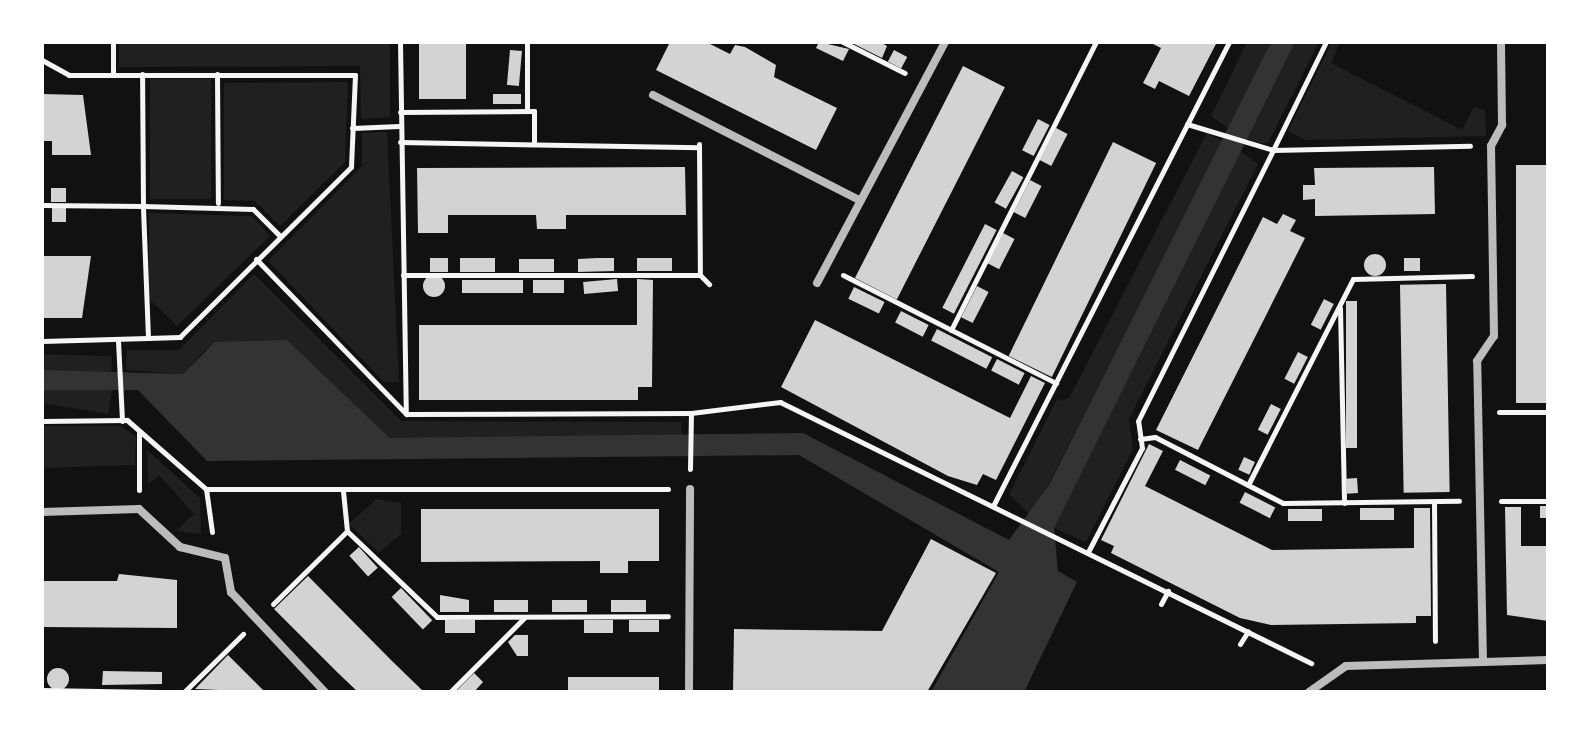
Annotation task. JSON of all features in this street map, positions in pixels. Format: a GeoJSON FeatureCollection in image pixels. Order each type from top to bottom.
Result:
{"type":"FeatureCollection","features":[{"type":"Feature","properties":{"kind":"street"},"geometry":{"type":"LineString","coordinates":[[817,283],[945,42]]}},
{"type":"Feature","properties":{"kind":"street"},"geometry":{"type":"LineString","coordinates":[[1483,662],[1477,361],[1494,336],[1491,146],[1502,125],[1501,42]]}},
{"type":"Feature","properties":{"kind":"street"},"geometry":{"type":"LineString","coordinates":[[653,95],[861,201]]}},
{"type":"Feature","properties":{"kind":"street"},"geometry":{"type":"LineString","coordinates":[[689,692],[690,489]]}},
{"type":"Feature","properties":{"kind":"street"},"geometry":{"type":"LineString","coordinates":[[42,512],[139,509],[180,547],[225,558],[231,592],[325,692]]}},
{"type":"Feature","properties":{"kind":"street"},"geometry":{"type":"LineString","coordinates":[[1309,692],[1329,672],[1436,663],[1548,660]]}},
{"type":"Feature","properties":{"kind":"path"},"geometry":{"type":"LineString","coordinates":[[113,42],[113,74]]}},
{"type":"Feature","properties":{"kind":"path"},"geometry":{"type":"LineString","coordinates":[[400,42],[406,414]]}},
{"type":"Feature","properties":{"kind":"path"},"geometry":{"type":"LineString","coordinates":[[527,42],[527,111]]}},
{"type":"Feature","properties":{"kind":"path"},"geometry":{"type":"LineString","coordinates":[[843,42],[924,83]]}},
{"type":"Feature","properties":{"kind":"path"},"geometry":{"type":"LineString","coordinates":[[951,330],[1096,42]]}},
{"type":"Feature","properties":{"kind":"path"},"geometry":{"type":"LineString","coordinates":[[993,506],[1229,42]]}},
{"type":"Feature","properties":{"kind":"path"},"geometry":{"type":"LineString","coordinates":[[1088,552],[1140,439],[1138,421],[1326,42]]}},
{"type":"Feature","properties":{"kind":"path"},"geometry":{"type":"LineString","coordinates":[[42,60],[69,75],[355,75],[351,167],[180,337],[42,341]]}},
{"type":"Feature","properties":{"kind":"path"},"geometry":{"type":"LineString","coordinates":[[142,74],[148,338]]}},
{"type":"Feature","properties":{"kind":"path"},"geometry":{"type":"LineString","coordinates":[[217,74],[218,203]]}},
{"type":"Feature","properties":{"kind":"path"},"geometry":{"type":"LineString","coordinates":[[400,112],[534,111],[534,141]]}},
{"type":"Feature","properties":{"kind":"path"},"geometry":{"type":"LineString","coordinates":[[699,119],[700,275],[709,284]]}},
{"type":"Feature","properties":{"kind":"path"},"geometry":{"type":"LineString","coordinates":[[1187,124],[1210,125],[1259,151],[1491,146]]}},
{"type":"Feature","properties":{"kind":"path"},"geometry":{"type":"LineString","coordinates":[[352,128],[400,126]]}},
{"type":"Feature","properties":{"kind":"path"},"geometry":{"type":"LineString","coordinates":[[400,142],[534,141],[543,149],[699,147]]}},
{"type":"Feature","properties":{"kind":"path"},"geometry":{"type":"LineString","coordinates":[[42,205],[218,203],[253,209],[280,236]]}},
{"type":"Feature","properties":{"kind":"path"},"geometry":{"type":"LineString","coordinates":[[256,259],[406,414],[691,413],[780,402],[1329,672]]}},
{"type":"Feature","properties":{"kind":"path"},"geometry":{"type":"LineString","coordinates":[[826,267],[1056,383]]}},
{"type":"Feature","properties":{"kind":"path"},"geometry":{"type":"LineString","coordinates":[[403,275],[700,275]]}},
{"type":"Feature","properties":{"kind":"path"},"geometry":{"type":"LineString","coordinates":[[1248,485],[1353,279],[1493,276]]}},
{"type":"Feature","properties":{"kind":"path"},"geometry":{"type":"LineString","coordinates":[[1340,305],[1344,503]]}},
{"type":"Feature","properties":{"kind":"path"},"geometry":{"type":"LineString","coordinates":[[118,341],[122,421]]}},
{"type":"Feature","properties":{"kind":"path"},"geometry":{"type":"LineString","coordinates":[[1478,412],[1548,412]]}},
{"type":"Feature","properties":{"kind":"path"},"geometry":{"type":"LineString","coordinates":[[690,474],[691,413]]}},
{"type":"Feature","properties":{"kind":"path"},"geometry":{"type":"LineString","coordinates":[[42,421],[122,421],[139,431],[206,489],[690,489]]}},
{"type":"Feature","properties":{"kind":"path"},"geometry":{"type":"LineString","coordinates":[[139,431],[139,509]]}},
{"type":"Feature","properties":{"kind":"path"},"geometry":{"type":"LineString","coordinates":[[1140,439],[1155,437],[1283,503],[1548,501]]}},
{"type":"Feature","properties":{"kind":"path"},"geometry":{"type":"LineString","coordinates":[[206,489],[210,528],[225,558]]}},
{"type":"Feature","properties":{"kind":"path"},"geometry":{"type":"LineString","coordinates":[[343,491],[347,531],[437,617],[689,616]]}},
{"type":"Feature","properties":{"kind":"path"},"geometry":{"type":"LineString","coordinates":[[1434,502],[1436,663]]}},
{"type":"Feature","properties":{"kind":"path"},"geometry":{"type":"LineString","coordinates":[[184,692],[347,531]]}},
{"type":"Feature","properties":{"kind":"path"},"geometry":{"type":"LineString","coordinates":[[1161,604],[1168,591]]}},
{"type":"Feature","properties":{"kind":"path"},"geometry":{"type":"LineString","coordinates":[[450,692],[525,617]]}},
{"type":"Feature","properties":{"kind":"path"},"geometry":{"type":"LineString","coordinates":[[1240,644],[1248,631]]}},
{"type":"Feature","properties":{"kind":"path"},"geometry":{"type":"LineString","coordinates":[[42,690],[157,692]]}},
{"type":"Feature","properties":{"kind":"shaded area"},"geometry":{"type":"Polygon","coordinates":[[[119,42],[390,42],[390,117],[361,119],[360,66],[119,67],[119,42]]]}},
{"type":"Feature","properties":{"kind":"shaded area"},"geometry":{"type":"Polygon","coordinates":[[[1247,42],[1271,42],[1228,128],[1211,116],[1247,42]]]}},
{"type":"Feature","properties":{"kind":"shaded area"},"geometry":{"type":"Polygon","coordinates":[[[1271,42],[1295,42],[1054,528],[1058,571],[1077,582],[1024,692],[931,692],[999,572],[799,455],[207,461],[138,390],[42,390],[42,370],[183,374],[215,342],[287,340],[390,438],[803,433],[1009,540],[1049,485],[1271,42]]]}},
{"type":"Feature","properties":{"kind":"shaded area"},"geometry":{"type":"Polygon","coordinates":[[[1295,42],[1319,42],[1268,143],[1246,138],[1295,42]]]}},
{"type":"Feature","properties":{"kind":"shaded area"},"geometry":{"type":"Polygon","coordinates":[[[1332,42],[1340,42],[1331,63],[1462,130],[1474,107],[1485,110],[1486,136],[1305,140],[1288,131],[1332,42]]]}},
{"type":"Feature","properties":{"kind":"shaded area"},"geometry":{"type":"Polygon","coordinates":[[[150,79],[211,79],[211,199],[150,199],[150,79]]]}},
{"type":"Feature","properties":{"kind":"shaded area"},"geometry":{"type":"Polygon","coordinates":[[[348,82],[345,162],[280,226],[255,201],[224,200],[224,83],[348,82]]]}},
{"type":"Feature","properties":{"kind":"shaded area"},"geometry":{"type":"Polygon","coordinates":[[[387,132],[399,382],[384,382],[268,261],[362,166],[362,133],[387,132]]]}},
{"type":"Feature","properties":{"kind":"shaded area"},"geometry":{"type":"Polygon","coordinates":[[[1207,133],[1222,141],[1032,517],[1009,494],[1056,401],[1069,398],[1207,133]]]}},
{"type":"Feature","properties":{"kind":"shaded area"},"geometry":{"type":"Polygon","coordinates":[[[1240,151],[1258,164],[1129,419],[1133,449],[1086,542],[1054,528],[1068,493],[1240,151]]]}},
{"type":"Feature","properties":{"kind":"shaded area"},"geometry":{"type":"Polygon","coordinates":[[[149,213],[252,216],[270,236],[177,326],[149,299],[149,213]]]}},
{"type":"Feature","properties":{"kind":"shaded area"},"geometry":{"type":"Polygon","coordinates":[[[254,274],[401,421],[681,422],[682,438],[390,438],[287,340],[205,350],[183,374],[126,370],[127,350],[179,350],[254,274]]]}},
{"type":"Feature","properties":{"kind":"shaded area"},"geometry":{"type":"Polygon","coordinates":[[[42,354],[112,356],[111,372],[42,370],[42,354]]]}},
{"type":"Feature","properties":{"kind":"shaded area"},"geometry":{"type":"Polygon","coordinates":[[[43,378],[112,389],[108,414],[42,403],[43,378]]]}},
{"type":"Feature","properties":{"kind":"shaded area"},"geometry":{"type":"Polygon","coordinates":[[[42,426],[121,426],[136,437],[135,465],[42,468],[42,426]]]}},
{"type":"Feature","properties":{"kind":"shaded area"},"geometry":{"type":"Polygon","coordinates":[[[147,450],[200,498],[201,534],[176,531],[194,514],[159,475],[148,484],[147,450]]]}},
{"type":"Feature","properties":{"kind":"shaded area"},"geometry":{"type":"Polygon","coordinates":[[[376,499],[401,503],[401,534],[379,553],[349,524],[376,499]]]}},
{"type":"Feature","properties":{"kind":"building"},"geometry":{"type":"Polygon","coordinates":[[[419,42],[466,42],[466,99],[419,99],[419,42]]]}},
{"type":"Feature","properties":{"kind":"building"},"geometry":{"type":"Polygon","coordinates":[[[670,42],[706,42],[730,54],[735,45],[745,47],[776,65],[774,77],[837,108],[816,150],[656,70],[670,42]]]}},
{"type":"Feature","properties":{"kind":"building"},"geometry":{"type":"Polygon","coordinates":[[[819,42],[849,49],[843,61],[816,48],[819,42]]]}},
{"type":"Feature","properties":{"kind":"building"},"geometry":{"type":"Polygon","coordinates":[[[850,42],[880,42],[887,46],[882,58],[850,42]]]}},
{"type":"Feature","properties":{"kind":"building"},"geometry":{"type":"Polygon","coordinates":[[[1149,42],[1217,42],[1189,96],[1159,81],[1155,89],[1143,83],[1161,48],[1149,42]]]}},
{"type":"Feature","properties":{"kind":"building"},"geometry":{"type":"Polygon","coordinates":[[[510,50],[522,51],[519,86],[507,85],[510,50]]]}},
{"type":"Feature","properties":{"kind":"building"},"geometry":{"type":"Polygon","coordinates":[[[894,50],[907,57],[901,69],[888,61],[894,50]]]}},
{"type":"Feature","properties":{"kind":"building"},"geometry":{"type":"Polygon","coordinates":[[[963,66],[1005,87],[897,299],[855,278],[963,66]]]}},
{"type":"Feature","properties":{"kind":"building"},"geometry":{"type":"Polygon","coordinates":[[[42,94],[83,95],[91,155],[52,155],[52,141],[42,141],[42,94]]]}},
{"type":"Feature","properties":{"kind":"building"},"geometry":{"type":"Polygon","coordinates":[[[493,94],[521,94],[521,104],[493,104],[493,94]]]}},
{"type":"Feature","properties":{"kind":"building"},"geometry":{"type":"Polygon","coordinates":[[[1038,119],[1050,125],[1034,156],[1022,150],[1038,119]]]}},
{"type":"Feature","properties":{"kind":"building"},"geometry":{"type":"Polygon","coordinates":[[[1056,128],[1068,134],[1051,166],[1040,160],[1056,128]]]}},
{"type":"Feature","properties":{"kind":"building"},"geometry":{"type":"Polygon","coordinates":[[[1113,142],[1156,163],[1052,377],[1009,356],[1113,142]]]}},
{"type":"Feature","properties":{"kind":"building"},"geometry":{"type":"Polygon","coordinates":[[[1516,165],[1548,165],[1548,403],[1516,403],[1516,165]]]}},
{"type":"Feature","properties":{"kind":"building"},"geometry":{"type":"Polygon","coordinates":[[[685,167],[686,215],[566,215],[566,229],[537,229],[536,215],[448,215],[448,233],[418,233],[417,168],[685,167]]]}},
{"type":"Feature","properties":{"kind":"building"},"geometry":{"type":"Polygon","coordinates":[[[1434,167],[1435,214],[1315,216],[1315,199],[1303,200],[1303,185],[1315,185],[1314,168],[1434,167]]]}},
{"type":"Feature","properties":{"kind":"building"},"geometry":{"type":"Polygon","coordinates":[[[1012,171],[1023,177],[1006,209],[995,202],[1012,171]]]}},
{"type":"Feature","properties":{"kind":"building"},"geometry":{"type":"Polygon","coordinates":[[[1030,180],[1042,186],[1025,218],[1014,212],[1030,180]]]}},
{"type":"Feature","properties":{"kind":"building"},"geometry":{"type":"Polygon","coordinates":[[[51,188],[66,188],[66,202],[51,202],[51,188]]]}},
{"type":"Feature","properties":{"kind":"building"},"geometry":{"type":"Polygon","coordinates":[[[52,208],[66,208],[66,222],[52,222],[52,208]]]}},
{"type":"Feature","properties":{"kind":"building"},"geometry":{"type":"Polygon","coordinates":[[[1283,214],[1296,220],[1290,231],[1305,238],[1198,450],[1156,430],[1263,217],[1277,224],[1283,214]]]}},
{"type":"Feature","properties":{"kind":"building"},"geometry":{"type":"Polygon","coordinates":[[[985,224],[997,230],[954,314],[942,308],[985,224]]]}},
{"type":"Feature","properties":{"kind":"building"},"geometry":{"type":"Polygon","coordinates":[[[1003,233],[1015,239],[999,269],[988,263],[1003,233]]]}},
{"type":"Feature","properties":{"kind":"building"},"geometry":{"type":"Polygon","coordinates":[[[1371,254],[1379,254],[1386,265],[1379,276],[1371,276],[1364,269],[1364,261],[1371,254]]]}},
{"type":"Feature","properties":{"kind":"building"},"geometry":{"type":"Polygon","coordinates":[[[42,256],[91,256],[82,318],[42,318],[42,256]]]}},
{"type":"Feature","properties":{"kind":"building"},"geometry":{"type":"Polygon","coordinates":[[[430,258],[448,258],[448,272],[430,272],[430,258]]]}},
{"type":"Feature","properties":{"kind":"building"},"geometry":{"type":"Polygon","coordinates":[[[460,258],[495,258],[495,272],[460,272],[460,258]]]}},
{"type":"Feature","properties":{"kind":"building"},"geometry":{"type":"Polygon","coordinates":[[[614,258],[614,271],[578,272],[578,259],[614,258]]]}},
{"type":"Feature","properties":{"kind":"building"},"geometry":{"type":"Polygon","coordinates":[[[637,258],[672,258],[672,271],[637,271],[637,258]]]}},
{"type":"Feature","properties":{"kind":"building"},"geometry":{"type":"Polygon","coordinates":[[[1404,258],[1420,258],[1420,271],[1404,271],[1404,258]]]}},
{"type":"Feature","properties":{"kind":"building"},"geometry":{"type":"Polygon","coordinates":[[[519,259],[554,259],[554,272],[519,272],[519,259]]]}},
{"type":"Feature","properties":{"kind":"building"},"geometry":{"type":"Polygon","coordinates":[[[430,275],[438,275],[445,286],[438,297],[430,297],[423,290],[423,282],[430,275]]]}},
{"type":"Feature","properties":{"kind":"building"},"geometry":{"type":"Polygon","coordinates":[[[617,279],[618,291],[584,294],[583,282],[617,279]]]}},
{"type":"Feature","properties":{"kind":"building"},"geometry":{"type":"Polygon","coordinates":[[[637,279],[653,280],[652,387],[638,387],[638,400],[419,400],[419,325],[637,325],[637,279]]]}},
{"type":"Feature","properties":{"kind":"building"},"geometry":{"type":"Polygon","coordinates":[[[462,280],[523,280],[523,293],[462,293],[462,280]]]}},
{"type":"Feature","properties":{"kind":"building"},"geometry":{"type":"Polygon","coordinates":[[[533,280],[564,280],[564,293],[533,293],[533,280]]]}},
{"type":"Feature","properties":{"kind":"building"},"geometry":{"type":"Polygon","coordinates":[[[1446,284],[1450,492],[1404,493],[1400,285],[1446,284]]]}},
{"type":"Feature","properties":{"kind":"building"},"geometry":{"type":"Polygon","coordinates":[[[977,286],[989,292],[973,323],[961,317],[977,286]]]}},
{"type":"Feature","properties":{"kind":"building"},"geometry":{"type":"Polygon","coordinates":[[[854,287],[885,302],[879,314],[848,299],[854,287]]]}},
{"type":"Feature","properties":{"kind":"building"},"geometry":{"type":"Polygon","coordinates":[[[1324,299],[1334,304],[1321,330],[1311,325],[1324,299]]]}},
{"type":"Feature","properties":{"kind":"building"},"geometry":{"type":"Polygon","coordinates":[[[1346,301],[1357,301],[1357,448],[1346,448],[1346,301]]]}},
{"type":"Feature","properties":{"kind":"building"},"geometry":{"type":"Polygon","coordinates":[[[901,311],[929,325],[923,337],[895,323],[901,311]]]}},
{"type":"Feature","properties":{"kind":"building"},"geometry":{"type":"Polygon","coordinates":[[[815,320],[1010,418],[1031,376],[1045,383],[996,480],[983,474],[977,485],[948,476],[781,387],[815,320]]]}},
{"type":"Feature","properties":{"kind":"building"},"geometry":{"type":"Polygon","coordinates":[[[937,329],[992,357],[986,369],[931,341],[937,329]]]}},
{"type":"Feature","properties":{"kind":"building"},"geometry":{"type":"Polygon","coordinates":[[[1298,352],[1308,357],[1294,384],[1284,379],[1298,352]]]}},
{"type":"Feature","properties":{"kind":"building"},"geometry":{"type":"Polygon","coordinates":[[[997,359],[1025,373],[1019,385],[991,371],[997,359]]]}},
{"type":"Feature","properties":{"kind":"building"},"geometry":{"type":"Polygon","coordinates":[[[1271,404],[1281,409],[1268,435],[1258,430],[1271,404]]]}},
{"type":"Feature","properties":{"kind":"building"},"geometry":{"type":"Polygon","coordinates":[[[1149,444],[1163,451],[1145,486],[1272,550],[1414,548],[1414,508],[1430,508],[1431,616],[1416,616],[1416,623],[1271,625],[1240,618],[1111,553],[1114,546],[1101,540],[1149,444]]]}},
{"type":"Feature","properties":{"kind":"building"},"geometry":{"type":"Polygon","coordinates":[[[1244,457],[1255,462],[1249,475],[1238,470],[1244,457]]]}},
{"type":"Feature","properties":{"kind":"building"},"geometry":{"type":"Polygon","coordinates":[[[1180,460],[1210,475],[1205,485],[1175,470],[1180,460]]]}},
{"type":"Feature","properties":{"kind":"building"},"geometry":{"type":"Polygon","coordinates":[[[1357,478],[1358,493],[1347,494],[1346,479],[1357,478]]]}},
{"type":"Feature","properties":{"kind":"building"},"geometry":{"type":"Polygon","coordinates":[[[1245,492],[1275,507],[1270,518],[1240,503],[1245,492]]]}},
{"type":"Feature","properties":{"kind":"building"},"geometry":{"type":"Polygon","coordinates":[[[1540,506],[1548,506],[1548,518],[1540,518],[1540,506]]]}},
{"type":"Feature","properties":{"kind":"building"},"geometry":{"type":"Polygon","coordinates":[[[1505,507],[1521,507],[1521,546],[1548,546],[1548,621],[1507,615],[1505,507]]]}},
{"type":"Feature","properties":{"kind":"building"},"geometry":{"type":"Polygon","coordinates":[[[1360,508],[1394,508],[1394,520],[1360,520],[1360,508]]]}},
{"type":"Feature","properties":{"kind":"building"},"geometry":{"type":"Polygon","coordinates":[[[421,509],[659,509],[659,561],[628,561],[628,573],[600,573],[600,561],[421,562],[421,509]]]}},
{"type":"Feature","properties":{"kind":"building"},"geometry":{"type":"Polygon","coordinates":[[[1288,509],[1322,509],[1322,521],[1288,521],[1288,509]]]}},
{"type":"Feature","properties":{"kind":"building"},"geometry":{"type":"Polygon","coordinates":[[[931,539],[996,573],[927,692],[733,692],[734,629],[882,631],[931,539]]]}},
{"type":"Feature","properties":{"kind":"building"},"geometry":{"type":"Polygon","coordinates":[[[359,547],[378,568],[368,577],[349,556],[359,547]]]}},
{"type":"Feature","properties":{"kind":"building"},"geometry":{"type":"Polygon","coordinates":[[[119,574],[177,580],[177,628],[42,627],[42,581],[117,581],[119,574]]]}},
{"type":"Feature","properties":{"kind":"building"},"geometry":{"type":"Polygon","coordinates":[[[308,576],[424,692],[358,692],[274,609],[308,576]]]}},
{"type":"Feature","properties":{"kind":"building"},"geometry":{"type":"Polygon","coordinates":[[[401,588],[432,620],[423,629],[392,597],[401,588]]]}},
{"type":"Feature","properties":{"kind":"building"},"geometry":{"type":"Polygon","coordinates":[[[440,595],[469,600],[469,612],[440,612],[440,595]]]}},
{"type":"Feature","properties":{"kind":"building"},"geometry":{"type":"Polygon","coordinates":[[[494,600],[528,600],[528,612],[494,612],[494,600]]]}},
{"type":"Feature","properties":{"kind":"building"},"geometry":{"type":"Polygon","coordinates":[[[552,600],[587,600],[587,612],[552,612],[552,600]]]}},
{"type":"Feature","properties":{"kind":"building"},"geometry":{"type":"Polygon","coordinates":[[[611,600],[646,600],[646,612],[611,612],[611,600]]]}},
{"type":"Feature","properties":{"kind":"building"},"geometry":{"type":"Polygon","coordinates":[[[445,620],[475,620],[475,633],[445,633],[445,620]]]}},
{"type":"Feature","properties":{"kind":"building"},"geometry":{"type":"Polygon","coordinates":[[[584,620],[613,620],[613,633],[584,633],[584,620]]]}},
{"type":"Feature","properties":{"kind":"building"},"geometry":{"type":"Polygon","coordinates":[[[629,620],[659,620],[659,632],[629,632],[629,620]]]}},
{"type":"Feature","properties":{"kind":"building"},"geometry":{"type":"Polygon","coordinates":[[[515,635],[528,635],[528,656],[517,656],[508,642],[515,635]]]}},
{"type":"Feature","properties":{"kind":"building"},"geometry":{"type":"Polygon","coordinates":[[[228,655],[265,692],[195,689],[228,655]]]}},
{"type":"Feature","properties":{"kind":"building"},"geometry":{"type":"Polygon","coordinates":[[[58,668],[66,671],[69,679],[66,687],[58,690],[50,687],[47,679],[50,671],[58,668]]]}},
{"type":"Feature","properties":{"kind":"building"},"geometry":{"type":"Polygon","coordinates":[[[103,671],[162,672],[162,684],[102,685],[103,671]]]}},
{"type":"Feature","properties":{"kind":"building"},"geometry":{"type":"Polygon","coordinates":[[[474,673],[483,682],[474,692],[455,692],[474,673]]]}},
{"type":"Feature","properties":{"kind":"building"},"geometry":{"type":"Polygon","coordinates":[[[568,677],[659,677],[659,692],[568,692],[568,677]]]}}]}
